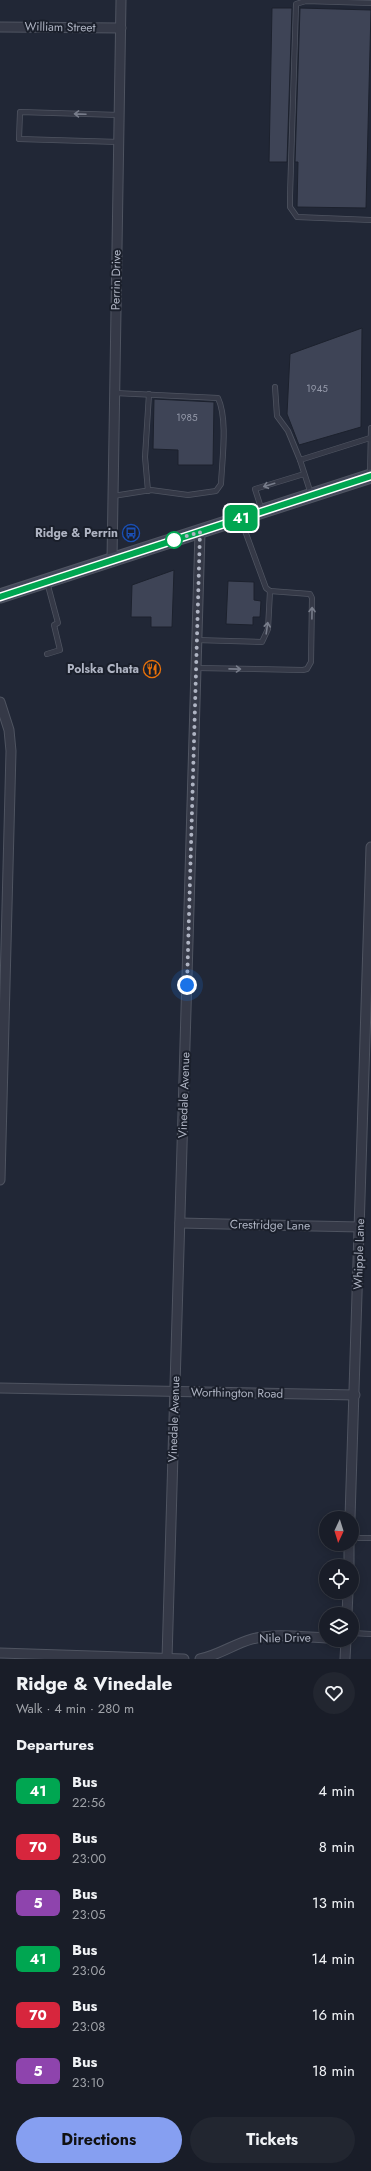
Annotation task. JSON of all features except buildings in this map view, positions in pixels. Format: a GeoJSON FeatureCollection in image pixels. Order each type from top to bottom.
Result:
{"type":"FeatureCollection","features":[{"type":"Feature","properties":{"kind":"main road"},"geometry":{"type":"LineString","coordinates":[[0,596],[371,476]]}},
{"type":"Feature","properties":{"kind":"street","name":"Perrin Drive"},"geometry":{"type":"LineString","coordinates":[[112,560],[121,0]]}},
{"type":"Feature","properties":{"kind":"street","name":"William Street"},"geometry":{"type":"LineString","coordinates":[[0,26],[121,28]]}},
{"type":"Feature","properties":{"kind":"street","name":"Vinedale Avenue"},"geometry":{"type":"LineString","coordinates":[[168,1659],[200,532]]}},
{"type":"Feature","properties":{"kind":"street"},"geometry":{"type":"LineString","coordinates":[[0,702],[9,730],[11,751],[0,1180]]}},
{"type":"Feature","properties":{"kind":"street","name":"Whipple Lane"},"geometry":{"type":"LineString","coordinates":[[350,1511],[371,846]]}},
{"type":"Feature","properties":{"kind":"street","name":"Crestridge Lane"},"geometry":{"type":"LineString","coordinates":[[180,1223],[360,1227]]}},
{"type":"Feature","properties":{"kind":"street","name":"Worthington Road"},"geometry":{"type":"LineString","coordinates":[[0,1388],[355,1395]]}},
{"type":"Feature","properties":{"kind":"street","name":"Nile Drive"},"geometry":{"type":"LineString","coordinates":[[200,1659],[210,1657],[253,1639],[280,1636],[319,1638]]}},
{"type":"Feature","properties":{"kind":"street"},"geometry":{"type":"LineString","coordinates":[[345,1659],[346,1647]]}},
{"type":"Feature","properties":{"kind":"street"},"geometry":{"type":"LineString","coordinates":[[0,1653],[40,1657],[184,1659]]}},
{"type":"Feature","properties":{"kind":"lane"},"geometry":{"type":"LineString","coordinates":[[371,3],[306,0],[296,4],[290,196],[290,207],[297,217],[371,220]]}},
{"type":"Feature","properties":{"kind":"lane"},"geometry":{"type":"LineString","coordinates":[[119,115],[20,112],[19,139],[119,142]]}},
{"type":"Feature","properties":{"kind":"lane"},"geometry":{"type":"LineString","coordinates":[[275,387],[277,416],[288,431],[312,495]]}},
{"type":"Feature","properties":{"kind":"lane"},"geometry":{"type":"LineString","coordinates":[[113,496],[148,491],[188,495],[216,491],[222,484],[223,422],[222,406],[218,398],[114,393]]}},
{"type":"Feature","properties":{"kind":"lane"},"geometry":{"type":"LineString","coordinates":[[148,491],[145,457],[149,394]]}},
{"type":"Feature","properties":{"kind":"lane"},"geometry":{"type":"LineString","coordinates":[[371,428],[371,476]]}},
{"type":"Feature","properties":{"kind":"lane"},"geometry":{"type":"LineString","coordinates":[[300,460],[370,438]]}},
{"type":"Feature","properties":{"kind":"lane"},"geometry":{"type":"LineString","coordinates":[[263,511],[255,489],[304,474]]}},
{"type":"Feature","properties":{"kind":"lane"},"geometry":{"type":"LineString","coordinates":[[196,668],[307,669],[311,662],[310,594],[270,591],[262,582],[240,518]]}},
{"type":"Feature","properties":{"kind":"lane"},"geometry":{"type":"LineString","coordinates":[[46,581],[58,623],[54,625],[60,650],[47,654]]}},
{"type":"Feature","properties":{"kind":"lane"},"geometry":{"type":"LineString","coordinates":[[196,640],[262,642],[268,629],[270,591]]}},
{"type":"Feature","properties":{"kind":"lane"},"geometry":{"type":"LineString","coordinates":[[359,1538],[371,1538]]}},
{"type":"Feature","properties":{"kind":"lane"},"geometry":{"type":"LineString","coordinates":[[359,1633],[371,1634]]}},
{"type":"Feature","properties":{"kind":"bus line","name":"41"},"geometry":{"type":"LineString","coordinates":[[0,597],[371,476]]}},
{"type":"Feature","properties":{"kind":"place","name":"Ridge & Perrin"},"geometry":{"type":"Point","coordinates":[131,533]}},
{"type":"Feature","properties":{"kind":"place","name":"Polska Chata"},"geometry":{"type":"Point","coordinates":[152,669]}},
{"type":"Feature","properties":{"kind":"route"},"geometry":{"type":"LineString","coordinates":[[174,540],[170,541],[200,532],[187,985]]}}]}
